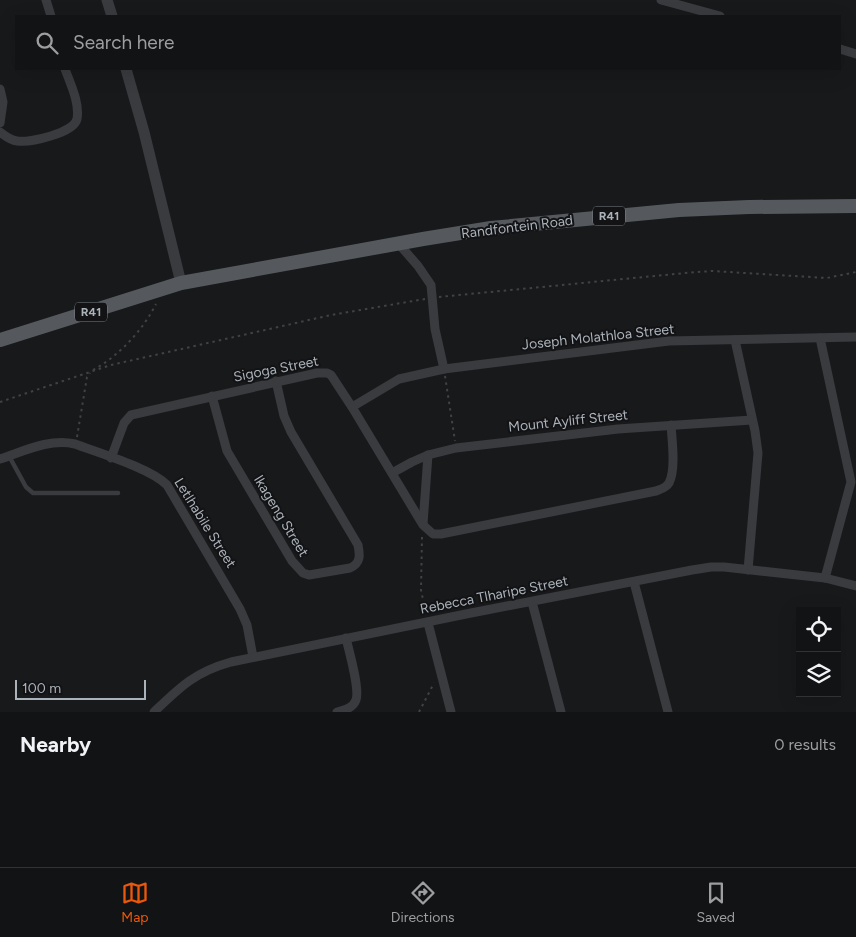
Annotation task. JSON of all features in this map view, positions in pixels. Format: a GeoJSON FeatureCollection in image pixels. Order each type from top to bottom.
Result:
{"type":"FeatureCollection","features":[{"type":"Feature","properties":{"kind":"main road","name":"Randfontein Road"},"geometry":{"type":"LineString","coordinates":[[0,340],[181,283],[491,228],[679,210],[856,206]]}},
{"type":"Feature","properties":{"kind":"street"},"geometry":{"type":"LineString","coordinates":[[46,0],[51,15]]}},
{"type":"Feature","properties":{"kind":"street"},"geometry":{"type":"LineString","coordinates":[[107,0],[112,15]]}},
{"type":"Feature","properties":{"kind":"street"},"geometry":{"type":"LineString","coordinates":[[661,0],[716,15]]}},
{"type":"Feature","properties":{"kind":"street"},"geometry":{"type":"LineString","coordinates":[[841,49],[856,54]]}},
{"type":"Feature","properties":{"kind":"street"},"geometry":{"type":"LineString","coordinates":[[0,132],[11,140],[21,142],[60,133],[72,127],[75,123],[77,112],[65,70]]}},
{"type":"Feature","properties":{"kind":"street"},"geometry":{"type":"LineString","coordinates":[[126,70],[144,132],[181,283]]}},
{"type":"Feature","properties":{"kind":"street"},"geometry":{"type":"LineString","coordinates":[[0,88],[3,102],[0,123]]}},
{"type":"Feature","properties":{"kind":"street"},"geometry":{"type":"LineString","coordinates":[[398,243],[418,266],[431,285],[436,336],[444,369]]}},
{"type":"Feature","properties":{"kind":"street","name":"Joseph Molathloa Street"},"geometry":{"type":"LineString","coordinates":[[352,407],[400,379],[444,369],[670,341],[856,337]]}},
{"type":"Feature","properties":{"kind":"street"},"geometry":{"type":"LineString","coordinates":[[820,338],[851,482],[825,578]]}},
{"type":"Feature","properties":{"kind":"street"},"geometry":{"type":"LineString","coordinates":[[735,340],[757,442],[758,459],[748,570]]}},
{"type":"Feature","properties":{"kind":"street","name":"Sigoga Street"},"geometry":{"type":"LineString","coordinates":[[111,458],[124,423],[131,415],[276,381],[317,373],[327,373],[331,374],[352,407],[423,524]]}},
{"type":"Feature","properties":{"kind":"street","name":"Ikageng Street"},"geometry":{"type":"LineString","coordinates":[[212,396],[226,451],[292,561],[303,573],[309,575],[350,568],[359,561],[360,551],[358,545],[290,432],[284,416],[276,381]]}},
{"type":"Feature","properties":{"kind":"street","name":"Mount Ayliff Street"},"geometry":{"type":"LineString","coordinates":[[392,473],[428,455],[456,448],[618,429],[752,420]]}},
{"type":"Feature","properties":{"kind":"street"},"geometry":{"type":"LineString","coordinates":[[428,455],[423,524],[433,534],[448,534],[664,488],[669,482],[672,471],[671,425]]}},
{"type":"Feature","properties":{"kind":"street","name":"Letlhabile Street"},"geometry":{"type":"LineString","coordinates":[[4,458],[50,443],[67,442],[149,473],[167,485],[240,609],[247,625],[253,657]]}},
{"type":"Feature","properties":{"kind":"street","name":"Rebecca Tlharipe Street"},"geometry":{"type":"LineString","coordinates":[[154,712],[198,674],[216,666],[466,614],[711,567],[825,578],[856,586]]}},
{"type":"Feature","properties":{"kind":"street"},"geometry":{"type":"LineString","coordinates":[[634,582],[668,712]]}},
{"type":"Feature","properties":{"kind":"street"},"geometry":{"type":"LineString","coordinates":[[532,602],[561,712]]}},
{"type":"Feature","properties":{"kind":"street"},"geometry":{"type":"LineString","coordinates":[[428,623],[451,712]]}},
{"type":"Feature","properties":{"kind":"street"},"geometry":{"type":"LineString","coordinates":[[337,712],[349,709],[357,695],[346,638]]}},
{"type":"Feature","properties":{"kind":"lane"},"geometry":{"type":"LineString","coordinates":[[4,458],[26,487],[33,493],[118,493]]}},
{"type":"Feature","properties":{"kind":"path"},"geometry":{"type":"LineString","coordinates":[[75,444],[88,375],[105,364],[132,337],[150,315],[162,290]]}},
{"type":"Feature","properties":{"kind":"path"},"geometry":{"type":"LineString","coordinates":[[444,369],[456,448]]}},
{"type":"Feature","properties":{"kind":"path"},"geometry":{"type":"LineString","coordinates":[[423,524],[421,590],[428,623]]}},
{"type":"Feature","properties":{"kind":"path"},"geometry":{"type":"LineString","coordinates":[[420,712],[441,672]]}}]}
